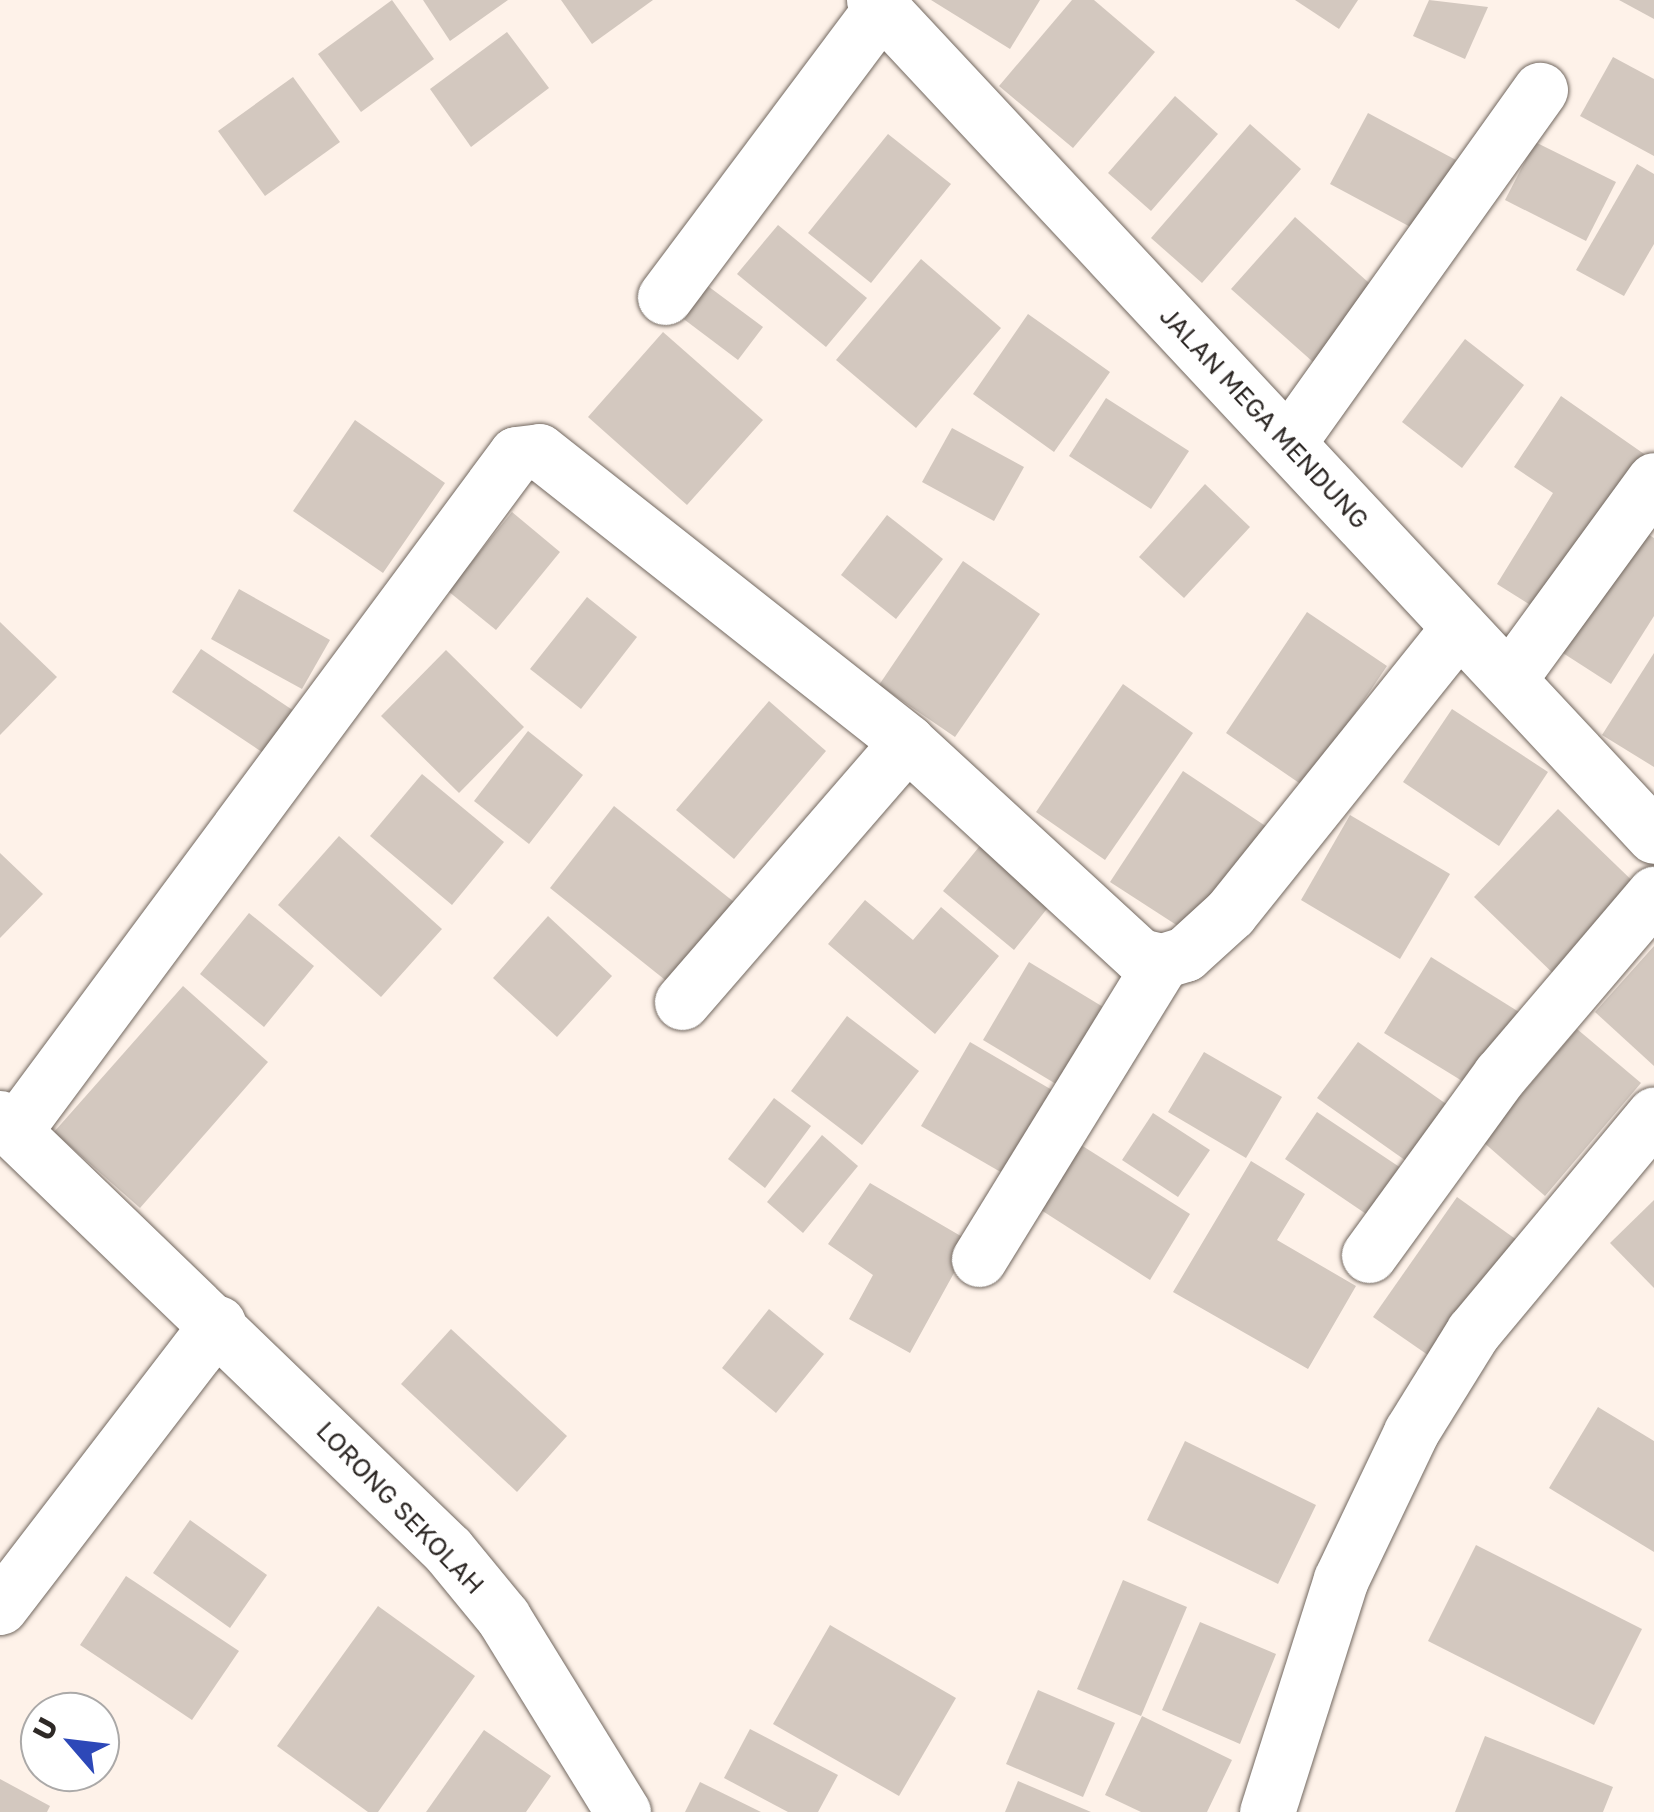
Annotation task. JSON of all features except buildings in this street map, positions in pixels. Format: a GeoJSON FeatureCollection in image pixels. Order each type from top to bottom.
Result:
{"type":"FeatureCollection","features":[{"type":"Feature","properties":{"kind":"street"},"geometry":{"type":"LineString","coordinates":[[665,298],[878,4]]}},
{"type":"Feature","properties":{"kind":"street","name":"JALAN MEGA MENDUNG"},"geometry":{"type":"LineString","coordinates":[[878,4],[1654,836]]}},
{"type":"Feature","properties":{"kind":"street"},"geometry":{"type":"LineString","coordinates":[[1288,443],[1540,90]]}},
{"type":"Feature","properties":{"kind":"street"},"geometry":{"type":"LineString","coordinates":[[8,1124],[516,454],[539,450],[906,742],[1140,956],[1162,961],[1185,954],[1230,912],[1458,627]]}},
{"type":"Feature","properties":{"kind":"street"},"geometry":{"type":"LineString","coordinates":[[1509,678],[1654,480]]}},
{"type":"Feature","properties":{"kind":"street"},"geometry":{"type":"LineString","coordinates":[[682,1002],[906,742]]}},
{"type":"Feature","properties":{"kind":"street"},"geometry":{"type":"LineString","coordinates":[[1369,1256],[1500,1075],[1654,894]]}},
{"type":"Feature","properties":{"kind":"street"},"geometry":{"type":"LineString","coordinates":[[980,1259],[1162,961]]}},
{"type":"Feature","properties":{"kind":"street"},"geometry":{"type":"LineString","coordinates":[[1272,1810],[1341,1579],[1411,1432],[1474,1332],[1654,1116]]}},
{"type":"Feature","properties":{"kind":"street","name":"LORONG SEKOLAH"},"geometry":{"type":"LineString","coordinates":[[8,1124],[218,1323],[481,1590],[623,1812]]}},
{"type":"Feature","properties":{"kind":"street"},"geometry":{"type":"LineString","coordinates":[[0,1606],[218,1323]]}}]}
